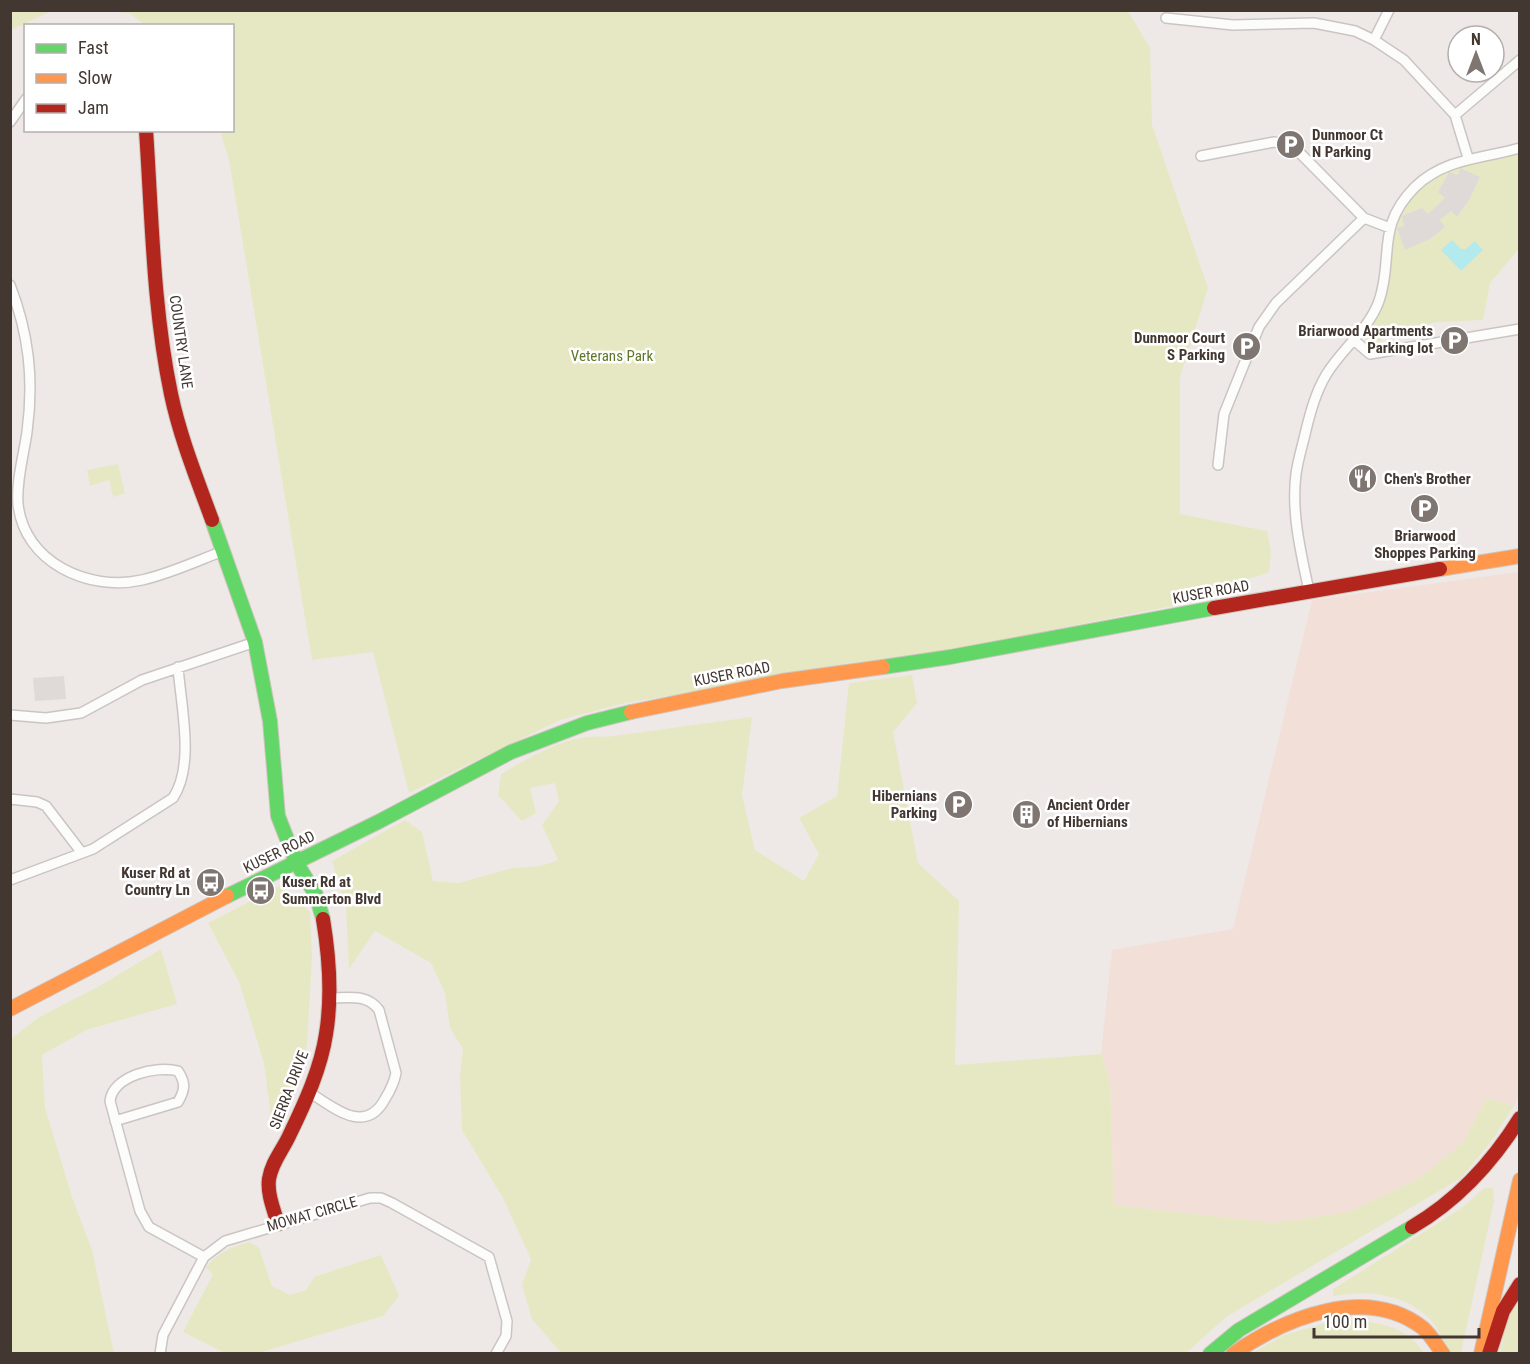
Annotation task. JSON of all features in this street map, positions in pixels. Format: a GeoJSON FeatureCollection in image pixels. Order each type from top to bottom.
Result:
{"type":"FeatureCollection","features":[{"type":"Feature","properties":{"kind":"main road","name":"COUNTRY LANE"},"geometry":{"type":"LineString","coordinates":[[146,132],[164,352],[182,436],[255,642],[270,721],[275,801],[296,862]]}},
{"type":"Feature","properties":{"kind":"main road","name":"KUSER ROAD"},"geometry":{"type":"LineString","coordinates":[[10,1009],[173,921],[296,862],[511,752],[548,736],[615,715],[782,681],[951,657],[1309,591],[1520,556]]}},
{"type":"Feature","properties":{"kind":"main road","name":"SIERRA DRIVE"},"geometry":{"type":"LineString","coordinates":[[278,1224],[271,1202],[269,1180],[274,1160],[289,1137],[309,1092],[326,1035],[328,998],[324,921],[316,895],[296,862]]}},
{"type":"Feature","properties":{"kind":"main road"},"geometry":{"type":"LineString","coordinates":[[1210,1353],[1239,1330],[1434,1214],[1455,1198],[1493,1160],[1520,1118]]}},
{"type":"Feature","properties":{"kind":"main road"},"geometry":{"type":"LineString","coordinates":[[1481,1353],[1520,1180]]}},
{"type":"Feature","properties":{"kind":"main road"},"geometry":{"type":"LineString","coordinates":[[1489,1353],[1503,1311],[1520,1284]]}},
{"type":"Feature","properties":{"kind":"main road"},"geometry":{"type":"LineString","coordinates":[[1233,1353],[1263,1333],[1283,1324],[1309,1315],[1359,1308],[1378,1308],[1407,1317],[1432,1338],[1443,1353]]}},
{"type":"Feature","properties":{"kind":"street"},"geometry":{"type":"LineString","coordinates":[[1374,40],[1389,10]]}},
{"type":"Feature","properties":{"kind":"street"},"geometry":{"type":"LineString","coordinates":[[1166,18],[1233,25],[1314,23],[1346,29],[1374,40],[1404,60],[1455,115],[1468,158]]}},
{"type":"Feature","properties":{"kind":"street"},"geometry":{"type":"LineString","coordinates":[[1455,115],[1520,60]]}},
{"type":"Feature","properties":{"kind":"street"},"geometry":{"type":"LineString","coordinates":[[10,122],[24,102]]}},
{"type":"Feature","properties":{"kind":"street"},"geometry":{"type":"LineString","coordinates":[[1200,156],[1274,142],[1293,146],[1364,218],[1390,228]]}},
{"type":"Feature","properties":{"kind":"street"},"geometry":{"type":"LineString","coordinates":[[1309,591],[1296,511],[1296,473],[1319,387],[1328,372],[1366,326],[1380,298],[1390,228],[1404,200],[1414,188],[1441,168],[1468,158],[1520,148]]}},
{"type":"Feature","properties":{"kind":"street"},"geometry":{"type":"LineString","coordinates":[[1218,465],[1224,414],[1258,327],[1276,303],[1364,218]]}},
{"type":"Feature","properties":{"kind":"street"},"geometry":{"type":"LineString","coordinates":[[10,285],[27,335],[31,386],[14,502],[25,532],[34,546],[53,564],[73,574],[110,582],[143,580],[223,551]]}},
{"type":"Feature","properties":{"kind":"street"},"geometry":{"type":"LineString","coordinates":[[1354,340],[1370,354],[1520,329]]}},
{"type":"Feature","properties":{"kind":"street"},"geometry":{"type":"LineString","coordinates":[[10,715],[46,718],[81,713],[142,680],[255,642]]}},
{"type":"Feature","properties":{"kind":"street"},"geometry":{"type":"LineString","coordinates":[[10,880],[82,853],[165,806],[180,788],[185,765],[178,667]]}},
{"type":"Feature","properties":{"kind":"street"},"geometry":{"type":"LineString","coordinates":[[10,800],[37,802],[46,806],[82,853]]}},
{"type":"Feature","properties":{"kind":"street"},"geometry":{"type":"LineString","coordinates":[[309,1092],[349,1116],[370,1116],[379,1110],[396,1073],[379,1010],[375,1004],[360,998],[328,998]]}},
{"type":"Feature","properties":{"kind":"street"},"geometry":{"type":"LineString","coordinates":[[115,1121],[178,1101],[184,1092],[184,1081],[178,1071],[166,1068],[120,1081],[111,1091],[110,1101],[115,1121],[141,1211],[149,1227],[204,1257]]}},
{"type":"Feature","properties":{"kind":"street","name":"MOWAT CIRCLE"},"geometry":{"type":"LineString","coordinates":[[160,1353],[163,1335],[204,1257],[225,1241],[370,1198],[381,1198],[482,1251],[494,1265],[507,1321],[506,1336],[496,1353]]}},
{"type":"Feature","properties":{"kind":"shaded area"},"geometry":{"type":"Polygon","coordinates":[[[1460,168],[1480,177],[1469,200],[1457,217],[1451,211],[1440,220],[1445,227],[1430,239],[1405,250],[1397,228],[1404,226],[1402,216],[1422,208],[1428,214],[1445,198],[1438,192],[1449,172],[1458,175],[1460,168]]]}},
{"type":"Feature","properties":{"kind":"shaded area"},"geometry":{"type":"Polygon","coordinates":[[[1519,572],[1520,1092],[1514,1106],[1487,1098],[1463,1142],[1420,1178],[1349,1212],[1275,1223],[1114,1205],[1110,1080],[1101,1054],[1112,950],[1233,929],[1312,600],[1519,572]]]}},
{"type":"Feature","properties":{"kind":"shaded area"},"geometry":{"type":"Polygon","coordinates":[[[64,676],[66,699],[35,701],[33,678],[64,676]]]}},
{"type":"Feature","properties":{"kind":"green space"},"geometry":{"type":"Polygon","coordinates":[[[11,10],[52,10],[52,11],[11,30],[11,10]]]}},
{"type":"Feature","properties":{"kind":"green space","name":"Veterans Park"},"geometry":{"type":"Polygon","coordinates":[[[108,11],[1128,11],[1150,48],[1152,125],[1208,288],[1180,377],[1180,514],[1267,531],[1271,552],[1269,572],[1248,579],[1223,596],[908,658],[625,703],[560,720],[409,793],[373,652],[312,660],[229,160],[220,132],[234,132],[234,24],[144,24],[129,13],[108,11]]]}},
{"type":"Feature","properties":{"kind":"green space"},"geometry":{"type":"Polygon","coordinates":[[[1519,154],[1519,249],[1490,283],[1483,320],[1437,322],[1383,334],[1380,343],[1367,343],[1364,335],[1380,310],[1395,221],[1407,199],[1431,177],[1474,161],[1519,154]]]}},
{"type":"Feature","properties":{"kind":"green space"},"geometry":{"type":"Polygon","coordinates":[[[118,464],[125,493],[113,497],[109,480],[90,486],[87,470],[118,464]]]}},
{"type":"Feature","properties":{"kind":"green space"},"geometry":{"type":"Polygon","coordinates":[[[912,675],[917,703],[893,732],[918,863],[959,901],[955,1065],[1101,1054],[1110,1080],[1114,1205],[1275,1223],[1349,1212],[1420,1178],[1463,1142],[1487,1098],[1514,1106],[1493,1139],[1461,1178],[1226,1317],[1186,1353],[561,1353],[532,1319],[522,1285],[531,1259],[503,1198],[462,1130],[460,1075],[463,1049],[450,1028],[445,993],[431,963],[375,931],[349,969],[346,908],[332,861],[405,820],[422,832],[433,881],[459,883],[512,868],[541,866],[558,860],[542,825],[559,801],[555,783],[530,788],[536,813],[522,821],[498,795],[501,774],[551,747],[578,739],[752,717],[742,795],[755,850],[804,881],[819,854],[799,818],[837,796],[849,683],[912,675]]]}},
{"type":"Feature","properties":{"kind":"green space"},"geometry":{"type":"Polygon","coordinates":[[[281,885],[310,912],[312,958],[307,1045],[282,1115],[271,1117],[264,1063],[239,982],[208,923],[281,885]]]}},
{"type":"Feature","properties":{"kind":"green space"},"geometry":{"type":"Polygon","coordinates":[[[161,949],[177,1004],[86,1030],[42,1055],[45,1108],[72,1197],[92,1250],[114,1353],[11,1353],[11,1039],[39,1017],[96,988],[161,949]]]}},
{"type":"Feature","properties":{"kind":"green space"},"geometry":{"type":"Polygon","coordinates":[[[1484,1188],[1493,1188],[1494,1201],[1461,1353],[1449,1352],[1433,1322],[1409,1304],[1372,1294],[1333,1296],[1333,1289],[1462,1208],[1484,1188]]]}},
{"type":"Feature","properties":{"kind":"green space"},"geometry":{"type":"Polygon","coordinates":[[[249,1242],[259,1248],[272,1286],[290,1295],[306,1290],[314,1277],[381,1255],[399,1296],[383,1316],[258,1353],[225,1353],[183,1332],[213,1274],[206,1268],[225,1251],[249,1242]]]}},
{"type":"Feature","properties":{"kind":"green space"},"geometry":{"type":"Polygon","coordinates":[[[1519,1300],[1519,1353],[1499,1354],[1509,1316],[1519,1300]]]}},
{"type":"Feature","properties":{"kind":"green space"},"geometry":{"type":"Polygon","coordinates":[[[1340,1319],[1376,1323],[1398,1330],[1408,1335],[1424,1353],[1252,1353],[1284,1335],[1340,1319]]]}},
{"type":"Feature","properties":{"kind":"water"},"geometry":{"type":"Polygon","coordinates":[[[1452,240],[1461,249],[1466,249],[1475,241],[1483,250],[1461,271],[1441,250],[1452,240]]]}},
{"type":"Feature","properties":{"kind":"traffic: fast"},"geometry":{"type":"LineString","coordinates":[[212,520],[255,642],[270,721],[278,816],[296,862],[316,895],[323,919]]}},
{"type":"Feature","properties":{"kind":"traffic: fast"},"geometry":{"type":"LineString","coordinates":[[883,667],[950,657],[1214,608]]}},
{"type":"Feature","properties":{"kind":"traffic: fast"},"geometry":{"type":"LineString","coordinates":[[227,896],[378,822],[511,752],[587,723],[631,712]]}},
{"type":"Feature","properties":{"kind":"traffic: fast"},"geometry":{"type":"LineString","coordinates":[[1210,1354],[1239,1330],[1412,1227]]}},
{"type":"Feature","properties":{"kind":"traffic: slow"},"geometry":{"type":"LineString","coordinates":[[1440,569],[1520,556]]}},
{"type":"Feature","properties":{"kind":"traffic: slow"},"geometry":{"type":"LineString","coordinates":[[631,712],[782,681],[883,667]]}},
{"type":"Feature","properties":{"kind":"traffic: slow"},"geometry":{"type":"LineString","coordinates":[[10,1009],[227,896]]}},
{"type":"Feature","properties":{"kind":"traffic: slow"},"geometry":{"type":"LineString","coordinates":[[1481,1354],[1520,1180]]}},
{"type":"Feature","properties":{"kind":"traffic: slow"},"geometry":{"type":"LineString","coordinates":[[1233,1354],[1301,1318],[1352,1307],[1377,1308],[1401,1315],[1423,1328],[1443,1354]]}},
{"type":"Feature","properties":{"kind":"traffic: jam"},"geometry":{"type":"LineString","coordinates":[[146,132],[154,263],[165,362],[179,426],[212,520]]}},
{"type":"Feature","properties":{"kind":"traffic: jam"},"geometry":{"type":"LineString","coordinates":[[1214,608],[1440,569]]}},
{"type":"Feature","properties":{"kind":"traffic: jam"},"geometry":{"type":"LineString","coordinates":[[278,1224],[269,1190],[270,1173],[312,1085],[326,1034],[329,977],[323,919]]}},
{"type":"Feature","properties":{"kind":"traffic: jam"},"geometry":{"type":"LineString","coordinates":[[1412,1227],[1444,1205],[1473,1179],[1498,1150],[1520,1118]]}},
{"type":"Feature","properties":{"kind":"traffic: jam"},"geometry":{"type":"LineString","coordinates":[[1489,1354],[1503,1311],[1520,1284]]}},
{"type":"Feature","properties":{"kind":"place","name":"Dunmoor Ct N Parking"},"geometry":{"type":"Point","coordinates":[1291,144]}},
{"type":"Feature","properties":{"kind":"place","name":"Briarwood Apartments Parking lot"},"geometry":{"type":"Point","coordinates":[1454,340]}},
{"type":"Feature","properties":{"kind":"place","name":"Dunmoor Court S Parking"},"geometry":{"type":"Point","coordinates":[1246,347]}},
{"type":"Feature","properties":{"kind":"place","name":"Chen's Brother"},"geometry":{"type":"Point","coordinates":[1363,479]}},
{"type":"Feature","properties":{"kind":"place","name":"Briarwood Shoppes Parking"},"geometry":{"type":"Point","coordinates":[1425,509]}},
{"type":"Feature","properties":{"kind":"place","name":"Hibernians Parking"},"geometry":{"type":"Point","coordinates":[958,805]}},
{"type":"Feature","properties":{"kind":"place","name":"Ancient Order of Hibernians"},"geometry":{"type":"Point","coordinates":[1026,814]}},
{"type":"Feature","properties":{"kind":"place","name":"Kuser Rd at Country Ln"},"geometry":{"type":"Point","coordinates":[211,882]}},
{"type":"Feature","properties":{"kind":"place","name":"Kuser Rd at Summerton Blvd"},"geometry":{"type":"Point","coordinates":[261,891]}}]}
